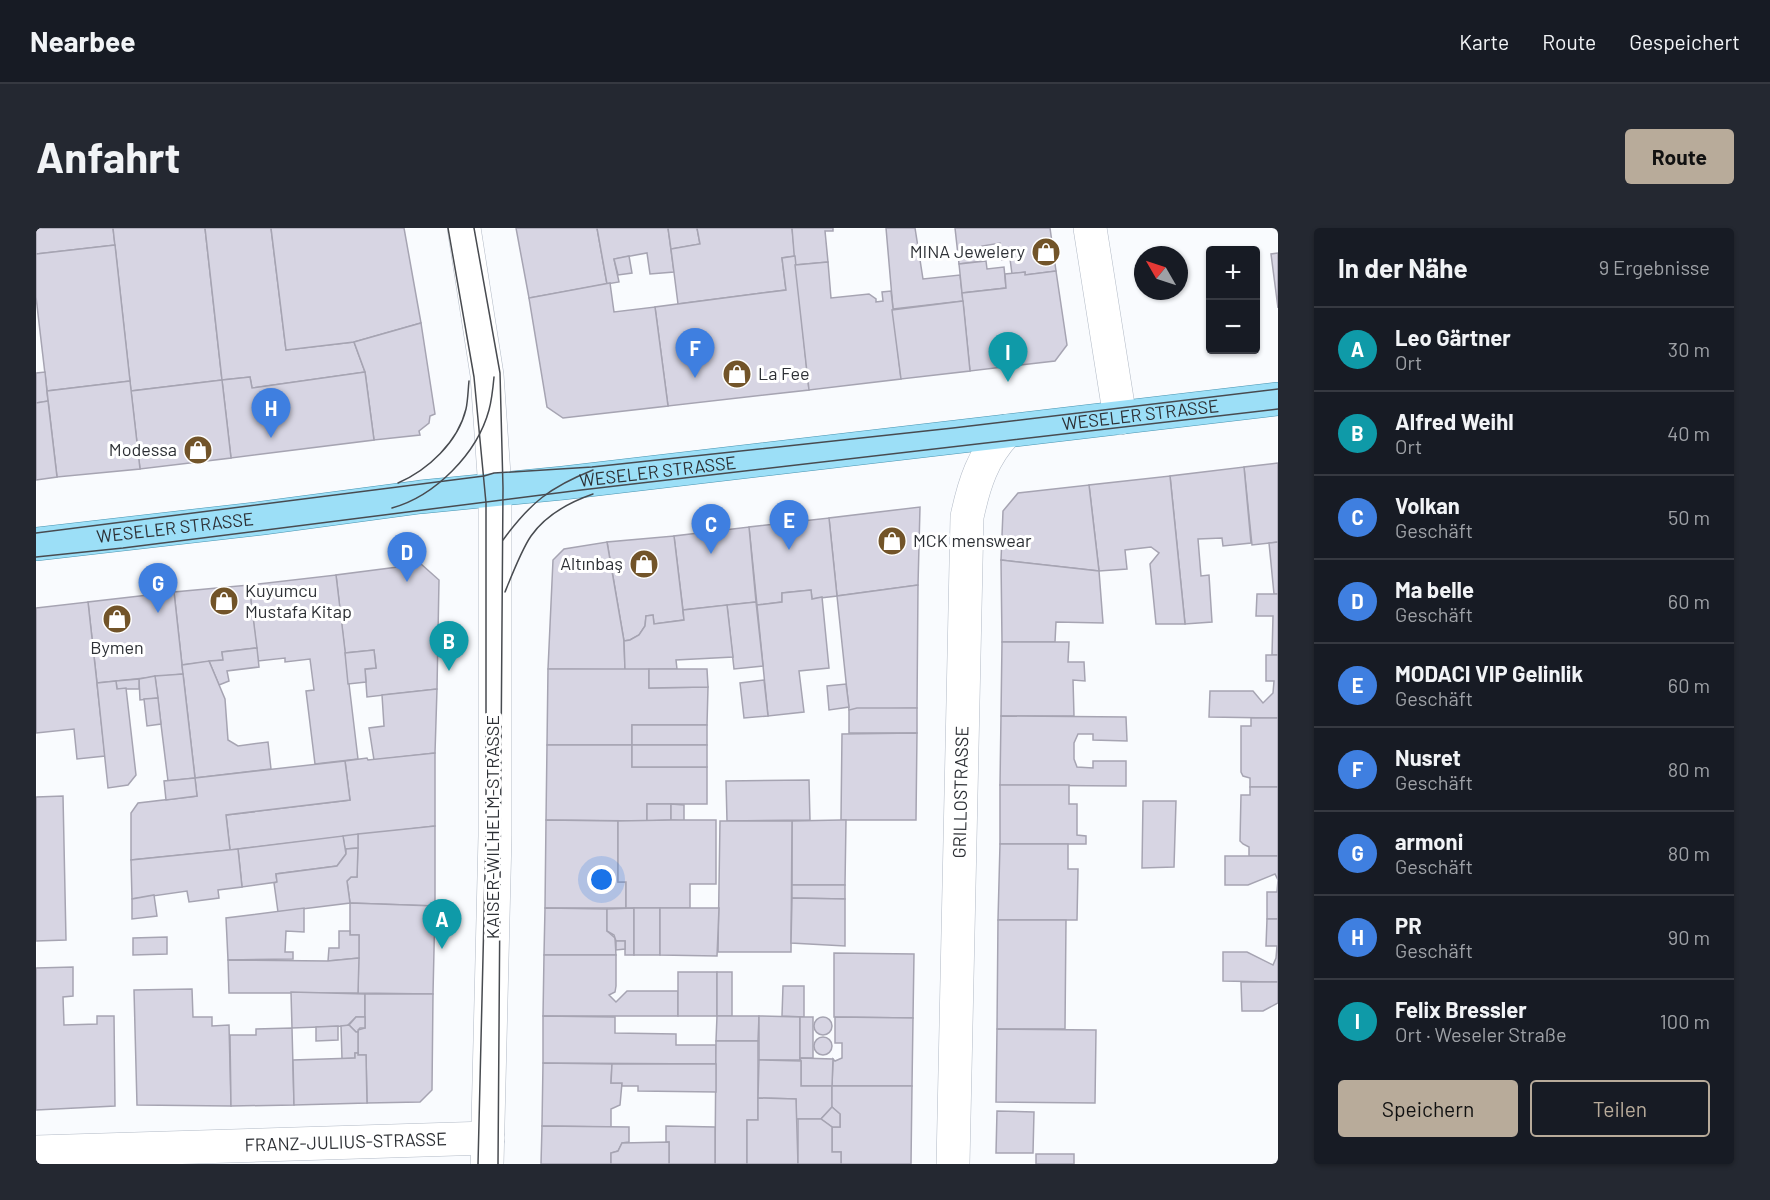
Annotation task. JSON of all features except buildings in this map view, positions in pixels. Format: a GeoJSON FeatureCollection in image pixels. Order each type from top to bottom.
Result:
{"type":"FeatureCollection","features":[{"type":"Feature","properties":{"kind":"main road","name":"WESELER STRASSE"},"geometry":{"type":"LineString","coordinates":[[36,543],[1278,399]]}},
{"type":"Feature","properties":{"kind":"street","name":"KAISER-WILHELM-STRASSE"},"geometry":{"type":"LineString","coordinates":[[464,228],[488,375],[495,489],[495,836],[487,1151]]}},
{"type":"Feature","properties":{"kind":"street"},"geometry":{"type":"LineString","coordinates":[[1090,228],[1119,418]]}},
{"type":"Feature","properties":{"kind":"street","name":"GRILLOSTRASSE"},"geometry":{"type":"LineString","coordinates":[[953,1164],[967,517],[986,456],[1007,431]]}},
{"type":"Feature","properties":{"kind":"street","name":"FRANZ-JULIUS-STRASSE"},"geometry":{"type":"LineString","coordinates":[[36,1152],[205,1155],[487,1151]]}},
{"type":"Feature","properties":{"kind":"tram line"},"geometry":{"type":"LineString","coordinates":[[448,228],[474,377],[486,503],[486,833],[478,1164]]}},
{"type":"Feature","properties":{"kind":"tram line"},"geometry":{"type":"LineString","coordinates":[[474,228],[500,373],[503,488],[498,1164]]}},
{"type":"Feature","properties":{"kind":"tram line"},"geometry":{"type":"LineString","coordinates":[[392,508],[424,494],[452,471],[464,457],[483,426],[490,406],[494,377]]}},
{"type":"Feature","properties":{"kind":"tram line"},"geometry":{"type":"LineString","coordinates":[[398,483],[431,463],[456,433],[466,409],[469,381]]}},
{"type":"Feature","properties":{"kind":"tram line"},"geometry":{"type":"LineString","coordinates":[[36,533],[494,473],[592,467],[953,428],[1278,389]]}},
{"type":"Feature","properties":{"kind":"tram line"},"geometry":{"type":"LineString","coordinates":[[36,557],[581,490],[1278,409]]}},
{"type":"Feature","properties":{"kind":"tram line"},"geometry":{"type":"LineString","coordinates":[[503,540],[522,516],[542,498],[565,483],[593,470]]}},
{"type":"Feature","properties":{"kind":"tram line"},"geometry":{"type":"LineString","coordinates":[[505,592],[524,548],[543,522],[559,510],[593,494]]}},
{"type":"Feature","properties":{"kind":"place","name":"MINA Jewelery"},"geometry":{"type":"Point","coordinates":[1046,252]}},
{"type":"Feature","properties":{"kind":"place","name":"La Fee"},"geometry":{"type":"Point","coordinates":[737,374]}},
{"type":"Feature","properties":{"kind":"place","name":"Nusret"},"geometry":{"type":"Point","coordinates":[695,378]}},
{"type":"Feature","properties":{"kind":"place","name":"Felix Bressler"},"geometry":{"type":"Point","coordinates":[1008,382]}},
{"type":"Feature","properties":{"kind":"place","name":"PR"},"geometry":{"type":"Point","coordinates":[271,438]}},
{"type":"Feature","properties":{"kind":"place","name":"Modessa"},"geometry":{"type":"Point","coordinates":[198,450]}},
{"type":"Feature","properties":{"kind":"place","name":"MCK menswear"},"geometry":{"type":"Point","coordinates":[892,541]}},
{"type":"Feature","properties":{"kind":"place","name":"MODACI VIP Gelinlik"},"geometry":{"type":"Point","coordinates":[789,550]}},
{"type":"Feature","properties":{"kind":"place","name":"Volkan"},"geometry":{"type":"Point","coordinates":[711,554]}},
{"type":"Feature","properties":{"kind":"place","name":"Altınbaş"},"geometry":{"type":"Point","coordinates":[644,564]}},
{"type":"Feature","properties":{"kind":"place","name":"Ma belle"},"geometry":{"type":"Point","coordinates":[407,582]}},
{"type":"Feature","properties":{"kind":"place","name":"Kuyumcu Mustafa Kitap"},"geometry":{"type":"Point","coordinates":[224,601]}},
{"type":"Feature","properties":{"kind":"place","name":"armoni"},"geometry":{"type":"Point","coordinates":[158,613]}},
{"type":"Feature","properties":{"kind":"place","name":"Bymen"},"geometry":{"type":"Point","coordinates":[117,619]}},
{"type":"Feature","properties":{"kind":"place","name":"Alfred Weihl"},"geometry":{"type":"Point","coordinates":[449,671]}},
{"type":"Feature","properties":{"kind":"place","name":"Leo Gärtner"},"geometry":{"type":"Point","coordinates":[442,949]}}]}
